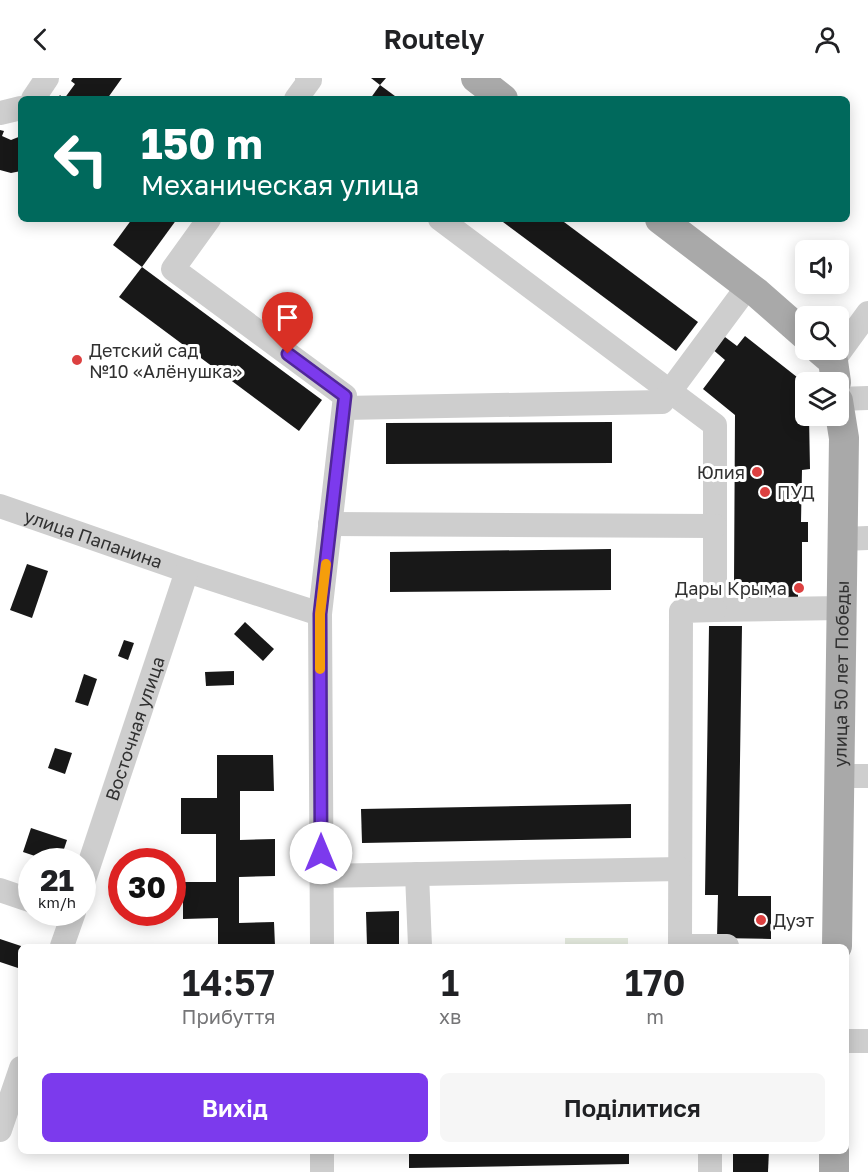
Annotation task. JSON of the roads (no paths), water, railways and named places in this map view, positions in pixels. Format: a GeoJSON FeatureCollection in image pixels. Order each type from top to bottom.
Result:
{"type":"FeatureCollection","features":[{"type":"Feature","properties":{"kind":"main road"},"geometry":{"type":"LineString","coordinates":[[476,78],[499,96]]}},
{"type":"Feature","properties":{"kind":"main road"},"geometry":{"type":"LineString","coordinates":[[664,222],[748,286],[795,327]]}},
{"type":"Feature","properties":{"kind":"main road","name":"улица 50 лет Победы"},"geometry":{"type":"LineString","coordinates":[[837,944],[854,776],[842,608],[855,538],[842,426]]}},
{"type":"Feature","properties":{"kind":"main road"},"geometry":{"type":"LineString","coordinates":[[834,1154],[834,1172]]}},
{"type":"Feature","properties":{"kind":"street"},"geometry":{"type":"LineString","coordinates":[[35,96],[47,78]]}},
{"type":"Feature","properties":{"kind":"street"},"geometry":{"type":"LineString","coordinates":[[299,96],[310,80],[307,78]]}},
{"type":"Feature","properties":{"kind":"street"},"geometry":{"type":"LineString","coordinates":[[0,113],[18,109]]}},
{"type":"Feature","properties":{"kind":"street"},"geometry":{"type":"LineString","coordinates":[[207,222],[173,269],[345,396],[320,614],[322,944]]}},
{"type":"Feature","properties":{"kind":"street"},"geometry":{"type":"LineString","coordinates":[[444,222],[715,425],[716,610]]}},
{"type":"Feature","properties":{"kind":"street"},"geometry":{"type":"LineString","coordinates":[[344,408],[662,402],[748,286]]}},
{"type":"Feature","properties":{"kind":"street"},"geometry":{"type":"LineString","coordinates":[[830,364],[868,313]]}},
{"type":"Feature","properties":{"kind":"street"},"geometry":{"type":"LineString","coordinates":[[849,399],[868,398]]}},
{"type":"Feature","properties":{"kind":"street","name":"улица Папанина"},"geometry":{"type":"LineString","coordinates":[[0,506],[320,614]]}},
{"type":"Feature","properties":{"kind":"street"},"geometry":{"type":"LineString","coordinates":[[330,524],[715,526]]}},
{"type":"Feature","properties":{"kind":"street","name":"Восточная улица"},"geometry":{"type":"LineString","coordinates":[[95,848],[187,571]]}},
{"type":"Feature","properties":{"kind":"street"},"geometry":{"type":"LineString","coordinates":[[680,944],[681,611],[842,608]]}},
{"type":"Feature","properties":{"kind":"street"},"geometry":{"type":"LineString","coordinates":[[321,876],[680,869]]}},
{"type":"Feature","properties":{"kind":"street"},"geometry":{"type":"LineString","coordinates":[[417,874],[420,944]]}},
{"type":"Feature","properties":{"kind":"street"},"geometry":{"type":"LineString","coordinates":[[0,890],[18,896]]}},
{"type":"Feature","properties":{"kind":"street"},"geometry":{"type":"LineString","coordinates":[[62,944],[67,926]]}},
{"type":"Feature","properties":{"kind":"street"},"geometry":{"type":"LineString","coordinates":[[849,1041],[868,1041]]}},
{"type":"Feature","properties":{"kind":"street"},"geometry":{"type":"LineString","coordinates":[[0,1130],[18,1077]]}},
{"type":"Feature","properties":{"kind":"street"},"geometry":{"type":"LineString","coordinates":[[322,1154],[322,1172]]}},
{"type":"Feature","properties":{"kind":"street"},"geometry":{"type":"LineString","coordinates":[[710,1154],[710,1172]]}},
{"type":"Feature","properties":{"kind":"place","name":"Детский сад №10 «Алёнушка»"},"geometry":{"type":"Point","coordinates":[77,360]}},
{"type":"Feature","properties":{"kind":"place","name":"Юлия"},"geometry":{"type":"Point","coordinates":[757,472]}},
{"type":"Feature","properties":{"kind":"place","name":"ПУД"},"geometry":{"type":"Point","coordinates":[765,492]}},
{"type":"Feature","properties":{"kind":"place","name":"Дары Крыма"},"geometry":{"type":"Point","coordinates":[799,588]}},
{"type":"Feature","properties":{"kind":"place","name":"Дуэт"},"geometry":{"type":"Point","coordinates":[761,920]}}]}
